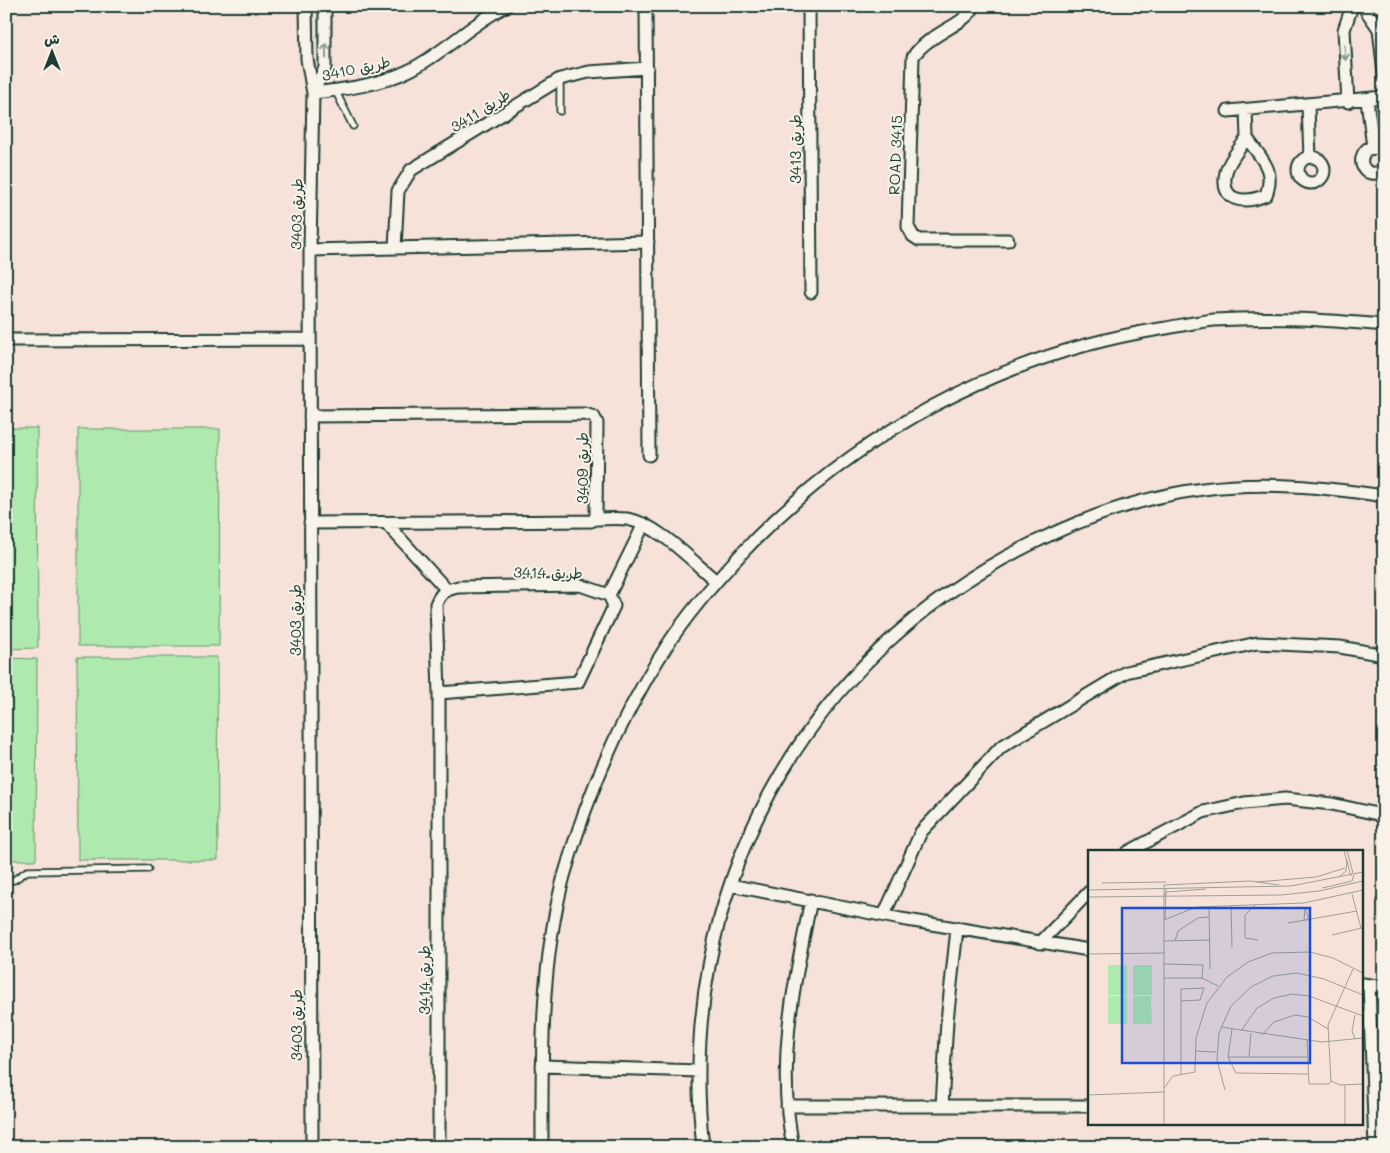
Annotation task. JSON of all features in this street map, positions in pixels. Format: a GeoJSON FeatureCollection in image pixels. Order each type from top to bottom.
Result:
{"type":"FeatureCollection","features":[{"type":"Feature","properties":{"kind":"street","name":"طريق 3403"},"geometry":{"type":"LineString","coordinates":[[306,6],[307,59],[313,93],[310,250],[312,1147]]}},
{"type":"Feature","properties":{"kind":"street","name":"طريق 3403"},"geometry":{"type":"LineString","coordinates":[[313,93],[325,68],[325,6]]}},
{"type":"Feature","properties":{"kind":"street","name":"طريق 3410"},"geometry":{"type":"LineString","coordinates":[[313,93],[390,79],[411,70],[506,6]]}},
{"type":"Feature","properties":{"kind":"street"},"geometry":{"type":"LineString","coordinates":[[646,6],[649,455]]}},
{"type":"Feature","properties":{"kind":"street","name":"طريق 3413"},"geometry":{"type":"LineString","coordinates":[[810,6],[811,292]]}},
{"type":"Feature","properties":{"kind":"street","name":"ROAD 3415"},"geometry":{"type":"LineString","coordinates":[[974,6],[962,20],[920,46],[913,57],[908,227],[913,236],[919,240],[1008,240]]}},
{"type":"Feature","properties":{"kind":"street"},"geometry":{"type":"LineString","coordinates":[[1348,102],[1344,30],[1352,6]]}},
{"type":"Feature","properties":{"kind":"street"},"geometry":{"type":"LineString","coordinates":[[1363,6],[1379,29],[1384,74]]}},
{"type":"Feature","properties":{"kind":"street","name":"طريق 3411"},"geometry":{"type":"LineString","coordinates":[[395,248],[398,191],[411,170],[560,79],[584,73],[646,68]]}},
{"type":"Feature","properties":{"kind":"street"},"geometry":{"type":"LineString","coordinates":[[1228,111],[1308,106],[1384,97]]}},
{"type":"Feature","properties":{"kind":"street"},"geometry":{"type":"LineString","coordinates":[[1367,100],[1378,149],[1363,153],[1361,164],[1370,173],[1376,174],[1384,169]]}},
{"type":"Feature","properties":{"kind":"street"},"geometry":{"type":"LineString","coordinates":[[1308,106],[1310,157]]}},
{"type":"Feature","properties":{"kind":"street"},"geometry":{"type":"LineString","coordinates":[[1246,110],[1247,138],[1269,169],[1269,186],[1266,195],[1254,200],[1236,200],[1228,194],[1226,171],[1247,138]]}},
{"type":"Feature","properties":{"kind":"street"},"geometry":{"type":"LineString","coordinates":[[310,250],[648,242]]}},
{"type":"Feature","properties":{"kind":"street"},"geometry":{"type":"LineString","coordinates":[[542,1147],[542,1066],[547,970],[564,880],[592,790],[628,710],[667,645],[716,581],[776,518],[854,453],[935,403],[1018,365],[1111,337],[1211,320],[1292,317],[1384,325]]}},
{"type":"Feature","properties":{"kind":"street"},"geometry":{"type":"LineString","coordinates":[[6,340],[310,339]]}},
{"type":"Feature","properties":{"kind":"street","name":"طريق 3409"},"geometry":{"type":"LineString","coordinates":[[310,416],[584,414],[594,417],[597,423],[595,519],[587,521],[387,524],[310,523]]}},
{"type":"Feature","properties":{"kind":"street"},"geometry":{"type":"LineString","coordinates":[[702,1147],[699,1071],[707,982],[730,885],[769,791],[797,745],[829,702],[865,662],[904,625],[981,570],[1037,540],[1090,517],[1174,494],[1232,486],[1265,484],[1331,488],[1384,496]]}},
{"type":"Feature","properties":{"kind":"street"},"geometry":{"type":"LineString","coordinates":[[595,519],[627,519],[644,524],[657,532],[716,581]]}},
{"type":"Feature","properties":{"kind":"street"},"geometry":{"type":"LineString","coordinates":[[387,524],[446,590]]}},
{"type":"Feature","properties":{"kind":"street"},"geometry":{"type":"LineString","coordinates":[[439,693],[578,682],[614,606],[609,595],[644,524]]}},
{"type":"Feature","properties":{"kind":"street","name":"طريق 3414"},"geometry":{"type":"LineString","coordinates":[[439,1147],[439,693],[436,604],[440,594],[458,586],[580,585],[609,595]]}},
{"type":"Feature","properties":{"kind":"street"},"geometry":{"type":"LineString","coordinates":[[884,915],[921,832],[1001,746],[1126,672],[1256,644],[1332,646],[1384,655]]}},
{"type":"Feature","properties":{"kind":"street"},"geometry":{"type":"LineString","coordinates":[[1132,850],[1204,812],[1244,803],[1285,799],[1332,804],[1377,814],[1384,818]]}},
{"type":"Feature","properties":{"kind":"street"},"geometry":{"type":"LineString","coordinates":[[730,885],[958,929],[1088,950]]}},
{"type":"Feature","properties":{"kind":"street"},"geometry":{"type":"LineString","coordinates":[[1040,942],[1088,893]]}},
{"type":"Feature","properties":{"kind":"street"},"geometry":{"type":"LineString","coordinates":[[793,1147],[787,1106],[788,1020],[811,900]]}},
{"type":"Feature","properties":{"kind":"street"},"geometry":{"type":"LineString","coordinates":[[942,1106],[947,1021],[958,929]]}},
{"type":"Feature","properties":{"kind":"street"},"geometry":{"type":"LineString","coordinates":[[1375,1147],[1374,1105],[1365,984],[1384,987]]}},
{"type":"Feature","properties":{"kind":"street"},"geometry":{"type":"LineString","coordinates":[[542,1066],[699,1071]]}},
{"type":"Feature","properties":{"kind":"street"},"geometry":{"type":"LineString","coordinates":[[1362,1105],[1374,1105]]}},
{"type":"Feature","properties":{"kind":"street"},"geometry":{"type":"LineString","coordinates":[[787,1106],[1088,1106]]}},
{"type":"Feature","properties":{"kind":"lane"},"geometry":{"type":"LineString","coordinates":[[560,79],[560,111]]}},
{"type":"Feature","properties":{"kind":"lane"},"geometry":{"type":"LineString","coordinates":[[335,90],[353,126]]}},
{"type":"Feature","properties":{"kind":"lane"},"geometry":{"type":"LineString","coordinates":[[6,880],[14,880],[26,871],[148,869]]}},
{"type":"Feature","properties":{"kind":"green space"},"geometry":{"type":"Polygon","coordinates":[[[6,428],[37,428],[38,648],[6,649],[6,428]]]}},
{"type":"Feature","properties":{"kind":"green space"},"geometry":{"type":"Polygon","coordinates":[[[78,429],[220,429],[219,646],[78,646],[78,429]]]}},
{"type":"Feature","properties":{"kind":"green space"},"geometry":{"type":"Polygon","coordinates":[[[77,657],[217,657],[218,860],[78,860],[77,657]]]}},
{"type":"Feature","properties":{"kind":"green space"},"geometry":{"type":"Polygon","coordinates":[[[6,658],[37,659],[36,860],[6,860],[6,658]]]}}]}
